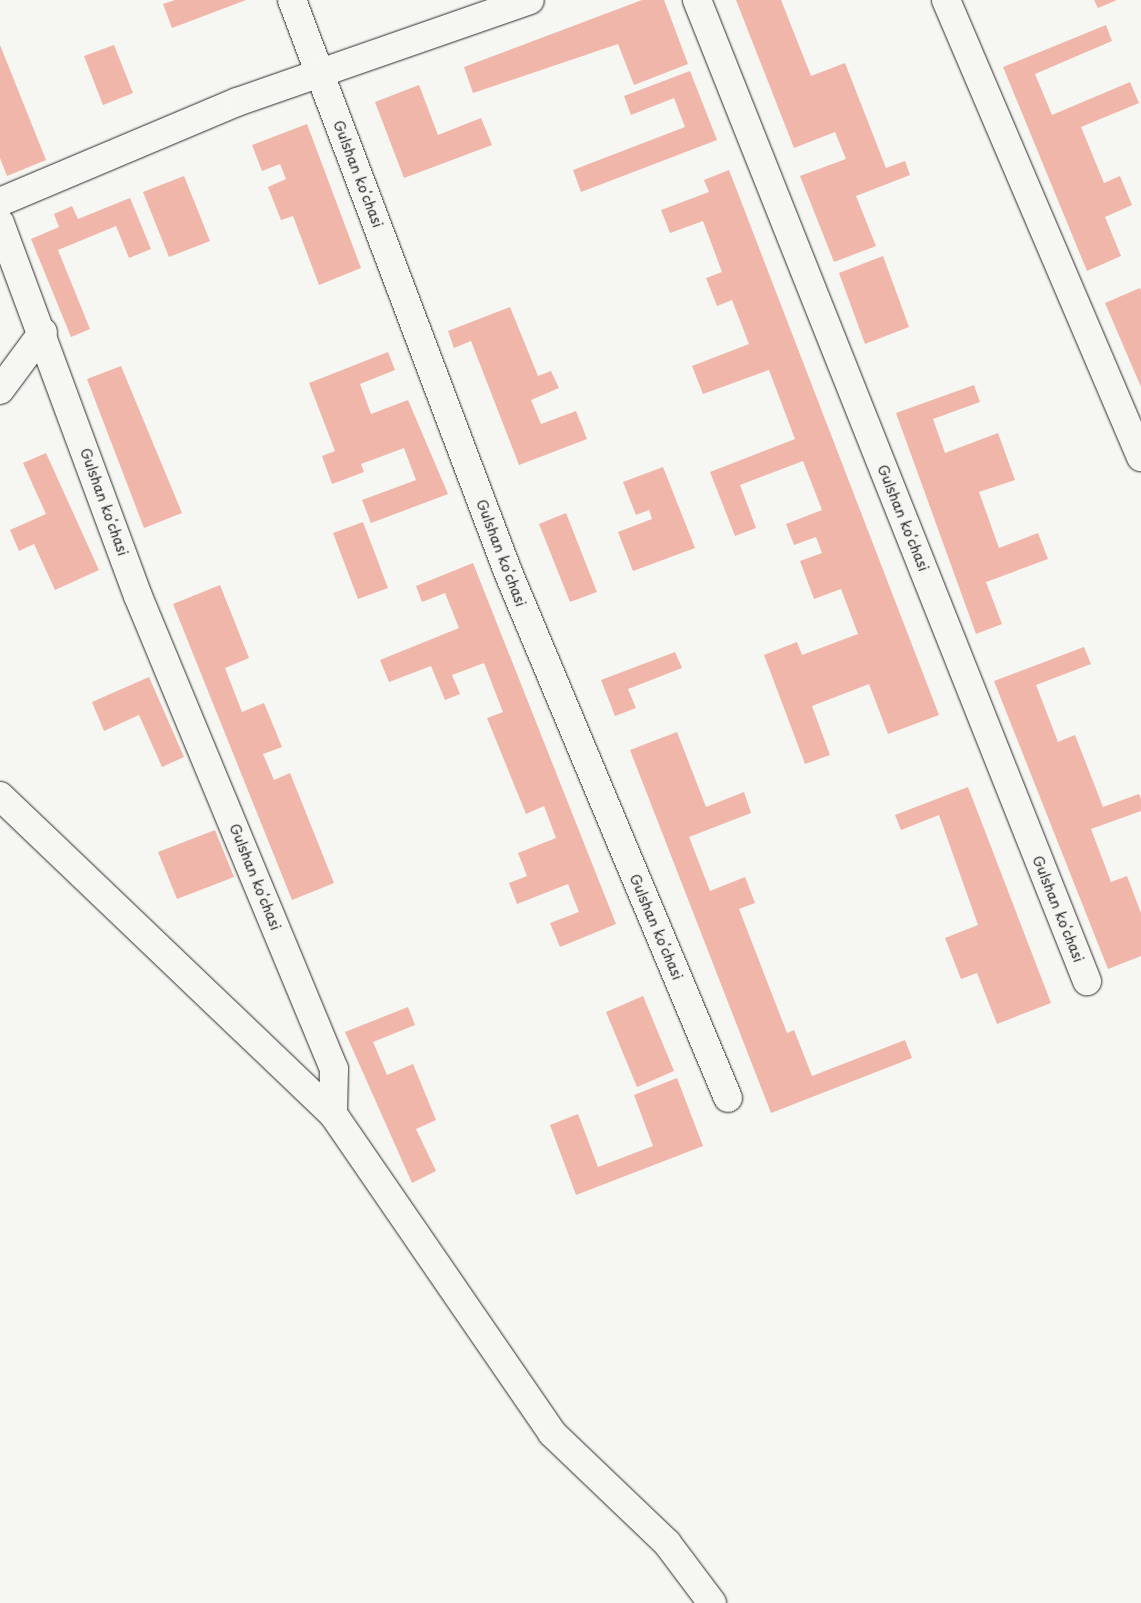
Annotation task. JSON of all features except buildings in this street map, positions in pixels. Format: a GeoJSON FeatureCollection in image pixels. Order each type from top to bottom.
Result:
{"type":"FeatureCollection","features":[{"type":"Feature","properties":{"kind":"street","name":"Gulshan koʻchasi"},"geometry":{"type":"LineString","coordinates":[[292,0],[508,572],[728,1098]]}},
{"type":"Feature","properties":{"kind":"street"},"geometry":{"type":"LineString","coordinates":[[0,202],[237,102],[530,0]]}},
{"type":"Feature","properties":{"kind":"street","name":"Gulshan koʻchasi"},"geometry":{"type":"LineString","coordinates":[[696,0],[1087,981]]}},
{"type":"Feature","properties":{"kind":"street"},"geometry":{"type":"LineString","coordinates":[[946,0],[1141,457]]}},
{"type":"Feature","properties":{"kind":"street","name":"Gulshan koʻchasi"},"geometry":{"type":"LineString","coordinates":[[0,223],[43,332],[138,596],[334,1069],[333,1114]]}},
{"type":"Feature","properties":{"kind":"street"},"geometry":{"type":"LineString","coordinates":[[0,390],[43,332]]}},
{"type":"Feature","properties":{"kind":"street"},"geometry":{"type":"LineString","coordinates":[[0,796],[333,1114],[552,1433],[667,1543],[712,1603]]}}]}
